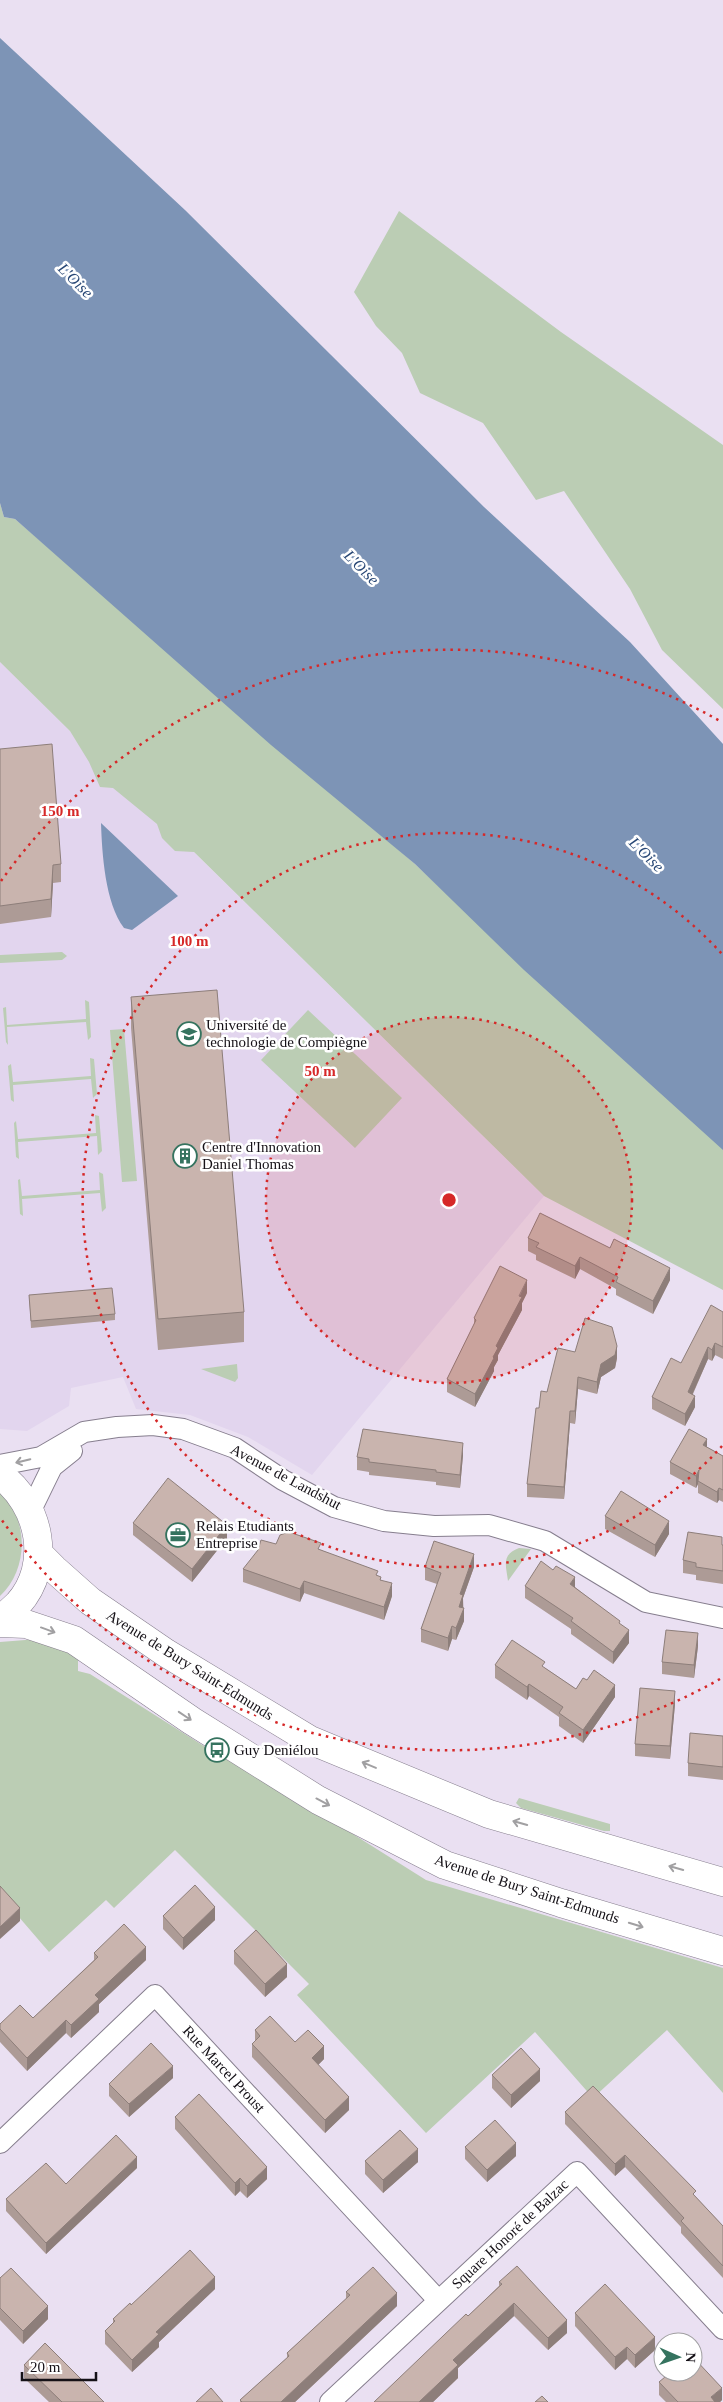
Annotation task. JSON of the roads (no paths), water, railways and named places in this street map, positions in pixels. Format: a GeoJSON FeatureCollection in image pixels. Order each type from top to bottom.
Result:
{"type":"FeatureCollection","features":[{"type":"Feature","properties":{"kind":"main road"},"geometry":{"type":"LineString","coordinates":[[0,1475],[14,1485],[31,1510],[38,1531],[38,1553],[32,1580],[18,1604],[0,1621]]}},
{"type":"Feature","properties":{"kind":"main road","name":"Avenue de Bury Saint-Edmunds"},"geometry":{"type":"LineString","coordinates":[[38,1553],[54,1570],[90,1601],[149,1642],[310,1740],[489,1814],[723,1882]]}},
{"type":"Feature","properties":{"kind":"main road","name":"Avenue de Bury Saint-Edmunds"},"geometry":{"type":"LineString","coordinates":[[0,1621],[26,1624],[74,1640],[192,1721],[318,1800],[445,1865],[561,1903],[723,1951]]}},
{"type":"Feature","properties":{"kind":"street","name":"Avenue de Landshut"},"geometry":{"type":"LineString","coordinates":[[0,1465],[41,1457],[84,1432],[153,1426],[183,1429],[234,1448],[283,1480],[334,1507],[384,1521],[434,1526],[489,1525],[545,1541],[646,1602],[723,1618]]}},
{"type":"Feature","properties":{"kind":"street"},"geometry":{"type":"LineString","coordinates":[[31,1510],[52,1467],[99,1430]]}},
{"type":"Feature","properties":{"kind":"street","name":"Rue Marcel Proust"},"geometry":{"type":"LineString","coordinates":[[0,2142],[155,1995],[438,2300]]}},
{"type":"Feature","properties":{"kind":"street","name":"Square Honoré de Balzac"},"geometry":{"type":"LineString","coordinates":[[330,2402],[577,2172],[723,2330]]}},
{"type":"Feature","properties":{"kind":"water","name":"L'Oise"},"geometry":{"type":"Polygon","coordinates":[[[0,38],[185,210],[484,507],[630,642],[723,744],[723,1150],[524,970],[415,864],[271,745],[15,519],[4,517],[0,503],[0,38]]]}},
{"type":"Feature","properties":{"kind":"water"},"geometry":{"type":"Polygon","coordinates":[[[101,823],[178,896],[132,930],[124,928],[118,918],[109,892],[102,849],[101,823]]]}},
{"type":"Feature","properties":{"kind":"place","name":"Université de technologie de Compiègne"},"geometry":{"type":"Point","coordinates":[189,1034]}},
{"type":"Feature","properties":{"kind":"place","name":"Centre d'Innovation Daniel Thomas"},"geometry":{"type":"Point","coordinates":[185,1156]}},
{"type":"Feature","properties":{"kind":"place","name":"Relais Etudiants Entreprise"},"geometry":{"type":"Point","coordinates":[178,1535]}},
{"type":"Feature","properties":{"kind":"place","name":"Guy Deniélou"},"geometry":{"type":"Point","coordinates":[217,1750]}}]}
